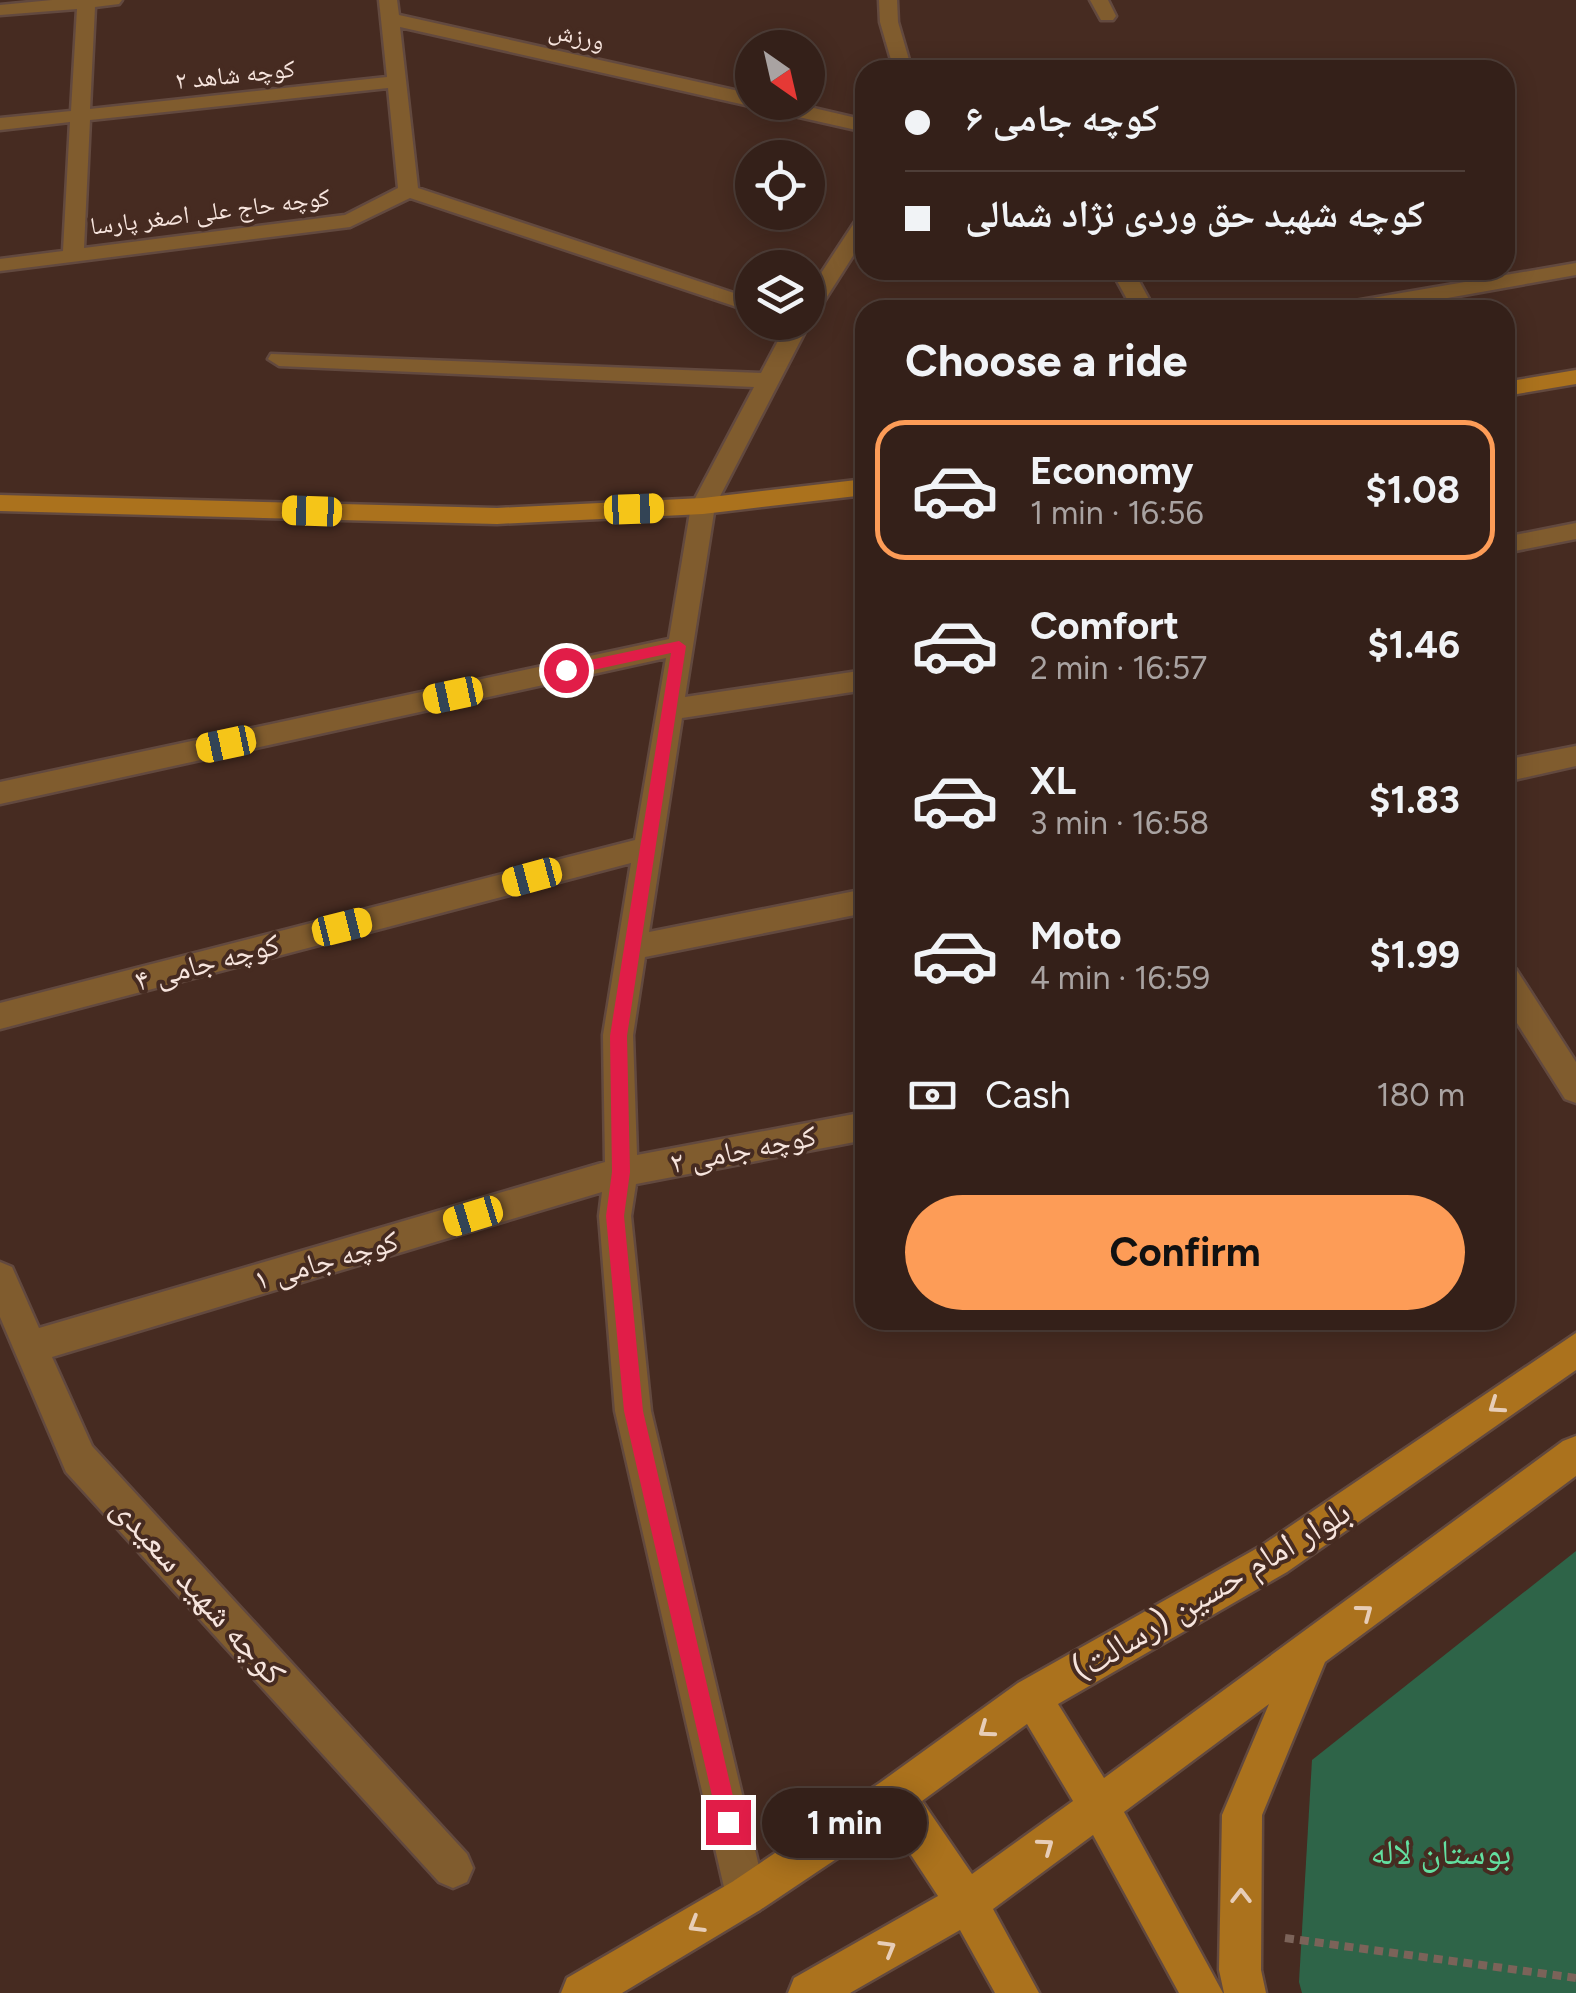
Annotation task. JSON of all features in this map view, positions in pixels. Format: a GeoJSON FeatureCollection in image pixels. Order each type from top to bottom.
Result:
{"type":"FeatureCollection","features":[{"type":"Feature","properties":{"kind":"main road"},"geometry":{"type":"LineString","coordinates":[[1515,387],[1576,377]]}},
{"type":"Feature","properties":{"kind":"main road"},"geometry":{"type":"LineString","coordinates":[[0,503],[496,516],[703,506],[855,487]]}},
{"type":"Feature","properties":{"kind":"main road","name":"بلوار امام حسین (رسالت)"},"geometry":{"type":"LineString","coordinates":[[582,1993],[746,1896],[895,1796],[1032,1697],[1274,1560],[1576,1350]]}},
{"type":"Feature","properties":{"kind":"main road"},"geometry":{"type":"LineString","coordinates":[[809,1993],[968,1903],[1576,1454]]}},
{"type":"Feature","properties":{"kind":"main road"},"geometry":{"type":"LineString","coordinates":[[1245,1993],[1240,1970],[1242,1815],[1310,1653]]}},
{"type":"Feature","properties":{"kind":"main road"},"geometry":{"type":"LineString","coordinates":[[1032,1697],[1099,1807],[1202,1993]]}},
{"type":"Feature","properties":{"kind":"main road"},"geometry":{"type":"LineString","coordinates":[[895,1796],[968,1903],[1018,1993]]}},
{"type":"Feature","properties":{"kind":"street"},"geometry":{"type":"LineString","coordinates":[[0,10],[113,0]]}},
{"type":"Feature","properties":{"kind":"street"},"geometry":{"type":"LineString","coordinates":[[888,0],[889,22],[900,60]]}},
{"type":"Feature","properties":{"kind":"street"},"geometry":{"type":"LineString","coordinates":[[73,256],[86,1]]}},
{"type":"Feature","properties":{"kind":"street"},"geometry":{"type":"LineString","coordinates":[[389,10],[408,191],[735,300]]}},
{"type":"Feature","properties":{"kind":"street","name":"ورزش"},"geometry":{"type":"LineString","coordinates":[[389,10],[735,96]]}},
{"type":"Feature","properties":{"kind":"street","name":"کوچه شاهد ۲"},"geometry":{"type":"LineString","coordinates":[[0,124],[395,82]]}},
{"type":"Feature","properties":{"kind":"street"},"geometry":{"type":"LineString","coordinates":[[825,117],[855,124]]}},
{"type":"Feature","properties":{"kind":"street","name":"کوچه حاج علی اصغر پارسا"},"geometry":{"type":"LineString","coordinates":[[0,265],[350,221],[408,191]]}},
{"type":"Feature","properties":{"kind":"street"},"geometry":{"type":"LineString","coordinates":[[825,283],[855,237]]}},
{"type":"Feature","properties":{"kind":"street"},"geometry":{"type":"LineString","coordinates":[[1401,300],[1576,270]]}},
{"type":"Feature","properties":{"kind":"street"},"geometry":{"type":"LineString","coordinates":[[746,1896],[633,1411],[615,1216],[621,1172],[618,1036],[703,506],[789,340]]}},
{"type":"Feature","properties":{"kind":"street"},"geometry":{"type":"LineString","coordinates":[[279,358],[767,380]]}},
{"type":"Feature","properties":{"kind":"street"},"geometry":{"type":"LineString","coordinates":[[1515,543],[1576,531]]}},
{"type":"Feature","properties":{"kind":"street"},"geometry":{"type":"LineString","coordinates":[[0,792],[679,646]]}},
{"type":"Feature","properties":{"kind":"street"},"geometry":{"type":"LineString","coordinates":[[668,710],[855,682]]}},
{"type":"Feature","properties":{"kind":"street"},"geometry":{"type":"LineString","coordinates":[[1515,769],[1576,756]]}},
{"type":"Feature","properties":{"kind":"street","name":"کوچه جامی ۴"},"geometry":{"type":"LineString","coordinates":[[0,1016],[646,848]]}},
{"type":"Feature","properties":{"kind":"street"},"geometry":{"type":"LineString","coordinates":[[632,948],[855,904]]}},
{"type":"Feature","properties":{"kind":"street"},"geometry":{"type":"LineString","coordinates":[[1515,1001],[1576,1089]]}},
{"type":"Feature","properties":{"kind":"street","name":"کوچه جامی ۲"},"geometry":{"type":"LineString","coordinates":[[621,1172],[855,1128]]}},
{"type":"Feature","properties":{"kind":"street","name":"کوچه جامی ۱"},"geometry":{"type":"LineString","coordinates":[[30,1347],[621,1172]]}},
{"type":"Feature","properties":{"kind":"street","name":"کوچه شهید سعیدی"},"geometry":{"type":"LineString","coordinates":[[0,1278],[79,1459],[452,1868]]}},
{"type":"Feature","properties":{"kind":"path"},"geometry":{"type":"LineString","coordinates":[[1241,1932],[1576,1978]]}},
{"type":"Feature","properties":{"kind":"green space","name":"بوستان لاله"},"geometry":{"type":"Polygon","coordinates":[[[1576,1551],[1576,1993],[1302,1993],[1299,1982],[1312,1760],[1576,1551]]]}},
{"type":"Feature","properties":{"kind":"route"},"geometry":{"type":"LineString","coordinates":[[566,670],[679,646],[618,1036],[621,1172],[615,1216],[633,1411],[728,1822]]}}]}
